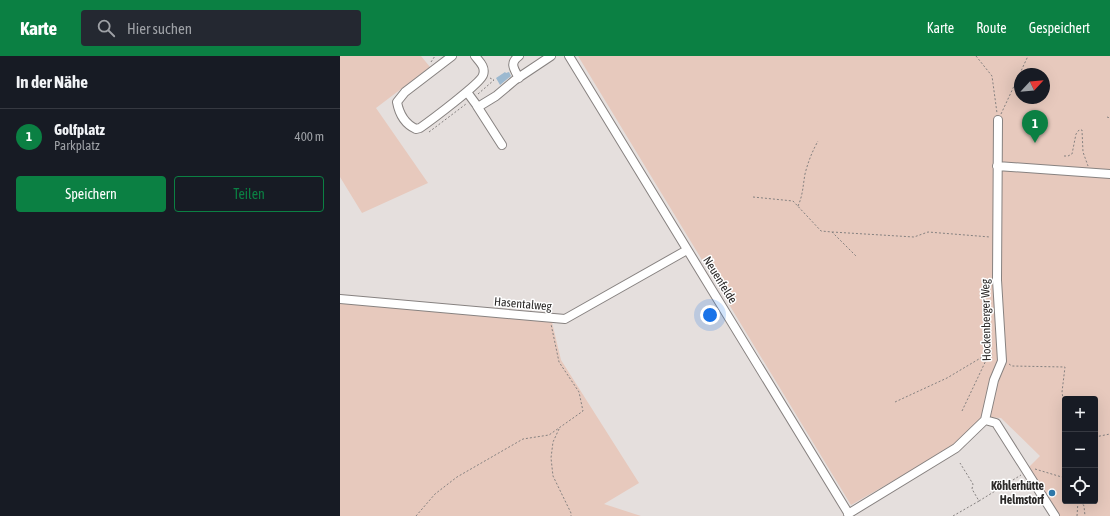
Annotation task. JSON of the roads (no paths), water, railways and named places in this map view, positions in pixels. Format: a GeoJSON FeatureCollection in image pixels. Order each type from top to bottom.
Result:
{"type":"FeatureCollection","features":[{"type":"Feature","properties":{"kind":"street"},"geometry":{"type":"LineString","coordinates":[[452,56],[399,97],[397,102],[398,110],[409,126],[416,129],[420,128],[469,96],[483,76],[483,67],[475,56]]}},
{"type":"Feature","properties":{"kind":"street"},"geometry":{"type":"LineString","coordinates":[[518,56],[513,63],[514,69],[520,78]]}},
{"type":"Feature","properties":{"kind":"street"},"geometry":{"type":"LineString","coordinates":[[477,106],[496,96],[551,56]]}},
{"type":"Feature","properties":{"kind":"street","name":"Neuenfelde"},"geometry":{"type":"LineString","coordinates":[[569,56],[849,515]]}},
{"type":"Feature","properties":{"kind":"street"},"geometry":{"type":"LineString","coordinates":[[469,96],[502,145]]}},
{"type":"Feature","properties":{"kind":"street","name":"Hockenberger Weg"},"geometry":{"type":"LineString","coordinates":[[985,420],[994,380],[1002,361],[997,280],[998,120]]}},
{"type":"Feature","properties":{"kind":"street"},"geometry":{"type":"LineString","coordinates":[[997,166],[1110,174]]}},
{"type":"Feature","properties":{"kind":"street","name":"Hasentalweg"},"geometry":{"type":"LineString","coordinates":[[340,299],[565,319],[687,250]]}},
{"type":"Feature","properties":{"kind":"street"},"geometry":{"type":"LineString","coordinates":[[849,515],[956,448],[985,420],[996,423],[1055,516]]}},
{"type":"Feature","properties":{"kind":"place","name":"Golfplatz"},"geometry":{"type":"Point","coordinates":[1035,143]}},
{"type":"Feature","properties":{"kind":"place","name":"Köhlerhütte Helmstorf"},"geometry":{"type":"Point","coordinates":[1052,493]}}]}
